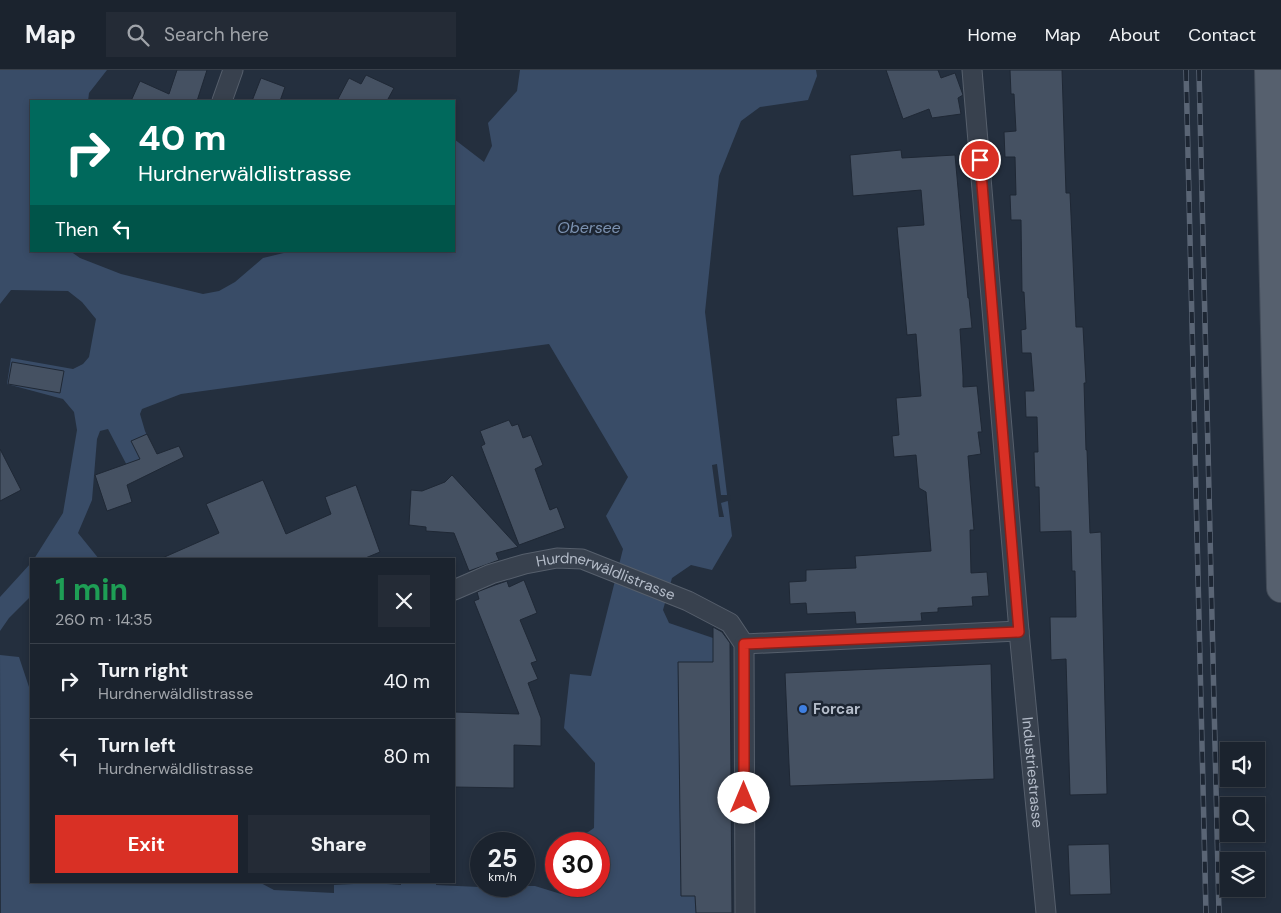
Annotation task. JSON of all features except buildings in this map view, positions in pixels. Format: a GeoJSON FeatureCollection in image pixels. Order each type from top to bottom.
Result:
{"type":"FeatureCollection","features":[{"type":"Feature","properties":{"kind":"main road"},"geometry":{"type":"LineString","coordinates":[[1269,70],[1281,588]]}},
{"type":"Feature","properties":{"kind":"street"},"geometry":{"type":"LineString","coordinates":[[222,100],[233,70]]}},
{"type":"Feature","properties":{"kind":"street"},"geometry":{"type":"LineString","coordinates":[[745,913],[744,644],[1019,632],[972,70]]}},
{"type":"Feature","properties":{"kind":"street","name":"Hurdnerwäldlistrasse"},"geometry":{"type":"LineString","coordinates":[[455,590],[491,574],[525,564],[557,558],[582,559],[688,601],[730,623],[744,644]]}},
{"type":"Feature","properties":{"kind":"street","name":"Industriestrasse"},"geometry":{"type":"LineString","coordinates":[[1019,632],[1046,913]]}},
{"type":"Feature","properties":{"kind":"water","name":"Obersee"},"geometry":{"type":"Polygon","coordinates":[[[0,70],[107,70],[89,93],[88,100],[30,100],[30,252],[71,252],[80,258],[121,274],[203,294],[219,291],[235,282],[263,258],[288,252],[455,252],[455,140],[484,162],[492,146],[488,123],[517,91],[520,70],[816,70],[817,76],[808,100],[760,107],[741,121],[719,176],[705,312],[732,536],[712,570],[691,565],[672,578],[663,610],[669,623],[713,638],[713,662],[678,662],[681,895],[695,896],[696,913],[1,913],[0,655],[19,657],[30,690],[30,883],[261,883],[274,890],[334,893],[334,885],[436,883],[436,885],[470,887],[470,897],[535,897],[535,886],[545,889],[545,897],[610,897],[610,832],[588,832],[594,828],[595,763],[564,728],[570,674],[591,676],[623,549],[606,516],[628,477],[549,344],[181,394],[142,409],[140,414],[145,431],[161,466],[133,477],[108,429],[100,431],[97,439],[92,500],[78,533],[98,558],[35,558],[63,513],[77,430],[74,412],[63,399],[7,384],[11,358],[73,369],[83,364],[89,357],[96,319],[82,302],[68,291],[11,290],[0,304],[0,70]]]}},
{"type":"Feature","properties":{"kind":"water"},"geometry":{"type":"Polygon","coordinates":[[[30,564],[30,597],[9,618],[0,631],[0,597],[30,564]]]}},
{"type":"Feature","properties":{"kind":"pier"},"geometry":{"type":"Polygon","coordinates":[[[717,464],[721,495],[730,495],[731,500],[721,503],[724,517],[719,517],[712,465],[717,464]]]}},
{"type":"Feature","properties":{"kind":"railway"},"geometry":{"type":"LineString","coordinates":[[1186,70],[1206,913]]}},
{"type":"Feature","properties":{"kind":"railway"},"geometry":{"type":"LineString","coordinates":[[1199,70],[1219,913]]}},
{"type":"Feature","properties":{"kind":"place","name":"Forcar"},"geometry":{"type":"Point","coordinates":[803,709]}},
{"type":"Feature","properties":{"kind":"route"},"geometry":{"type":"LineString","coordinates":[[744,798],[744,644],[1019,632],[980,160]]}}]}
